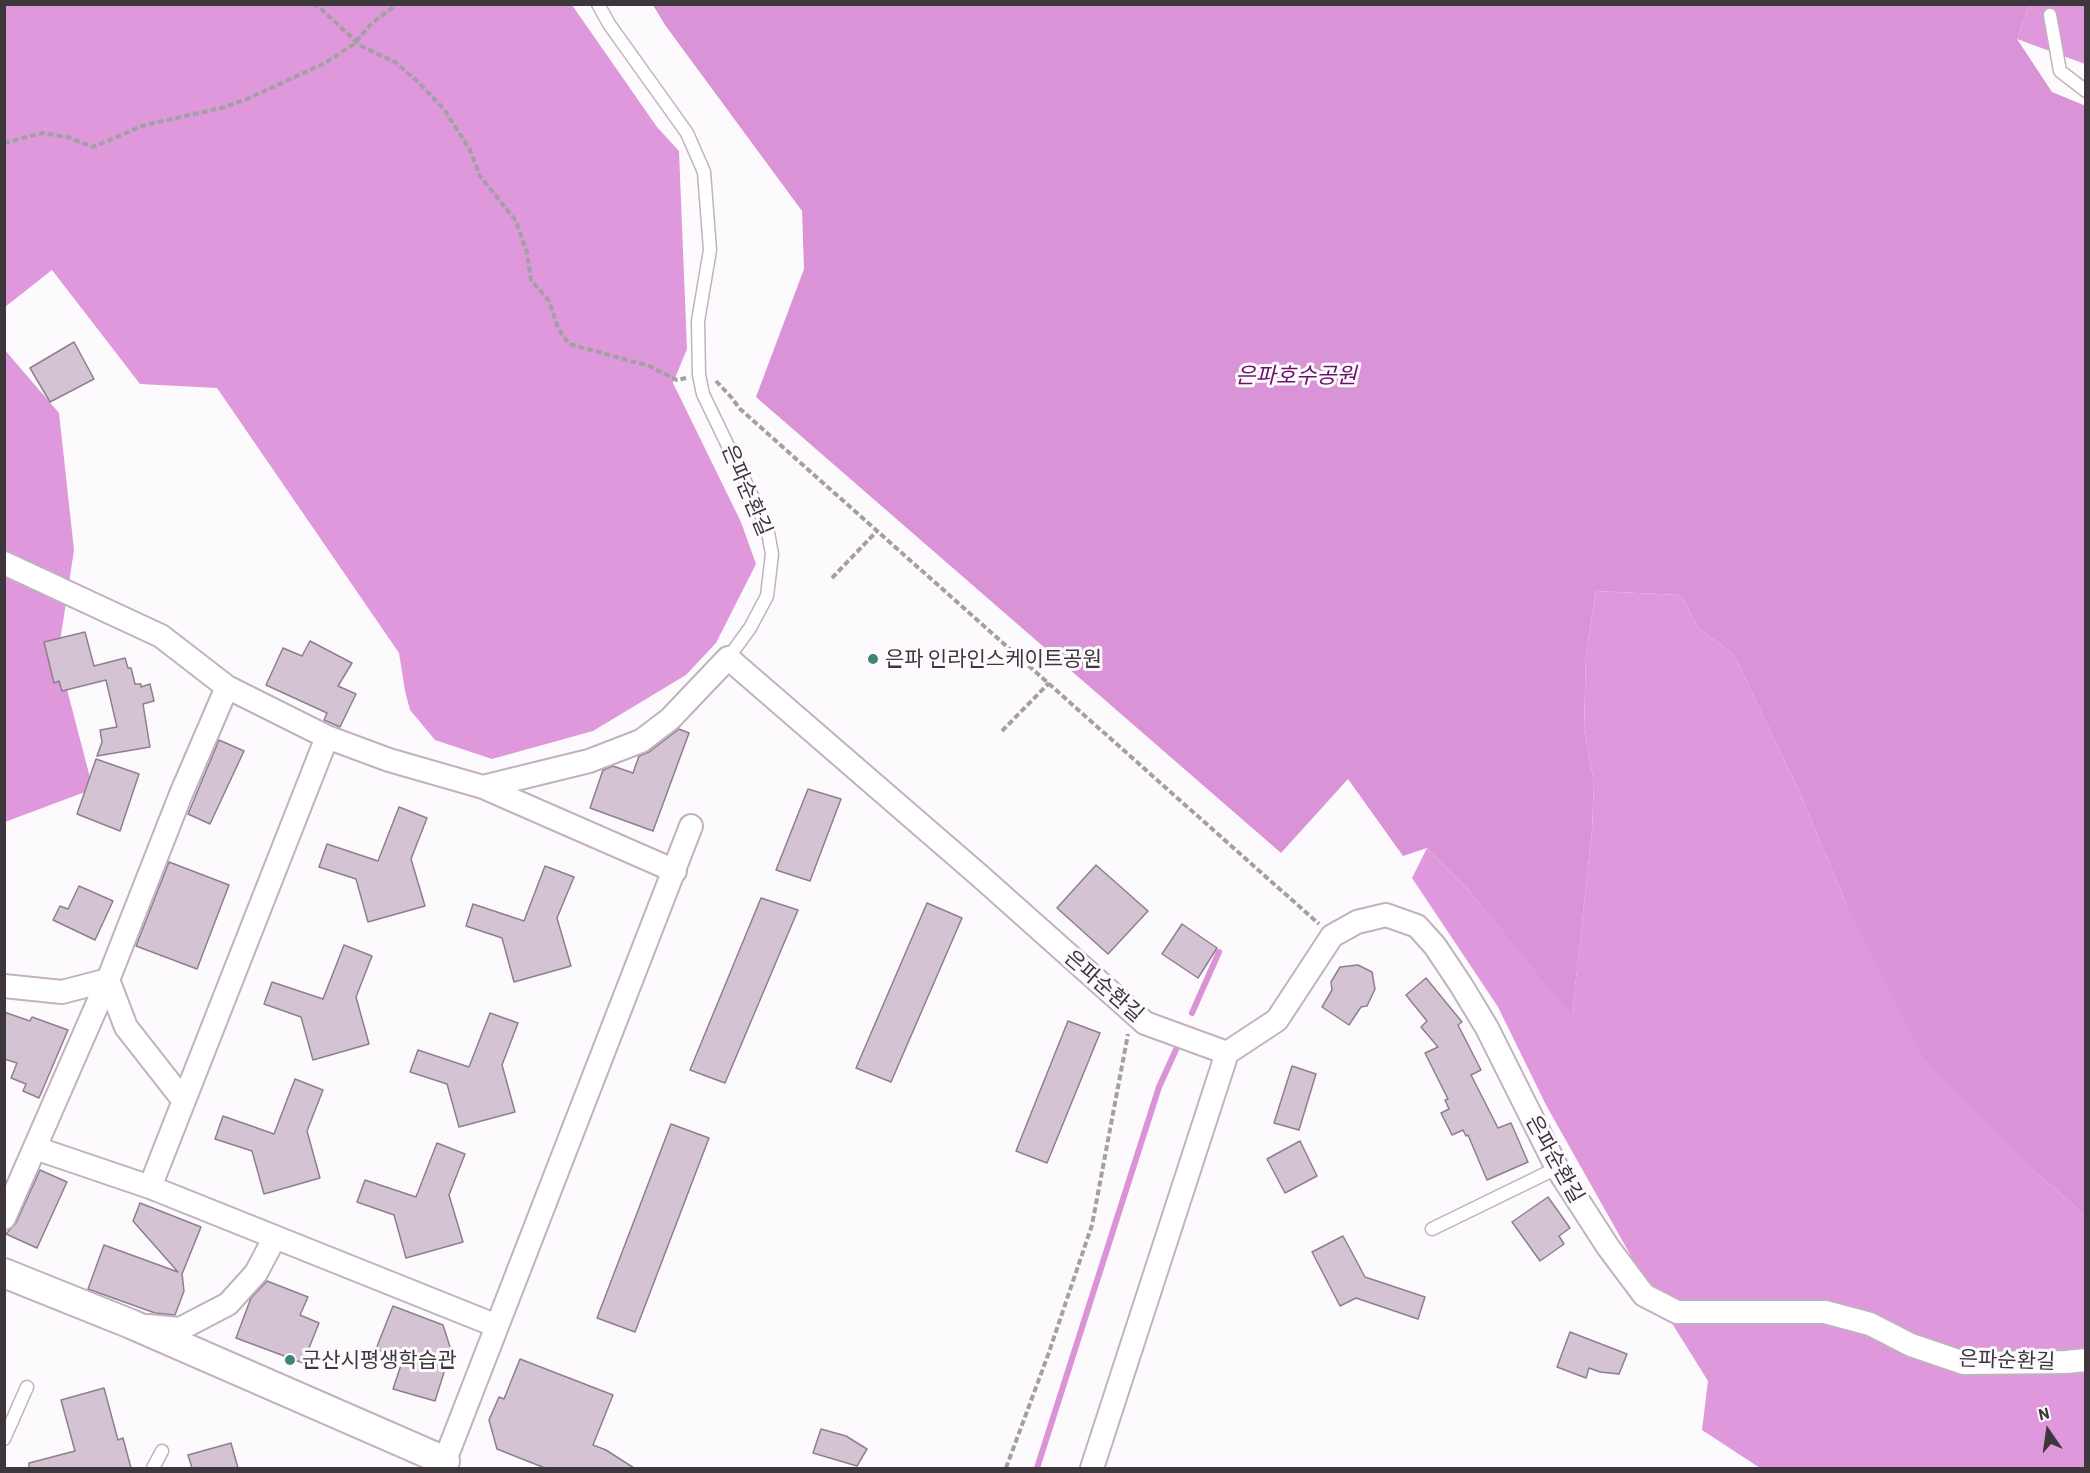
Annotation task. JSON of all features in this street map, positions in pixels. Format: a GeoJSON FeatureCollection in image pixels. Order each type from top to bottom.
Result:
{"type":"FeatureCollection","features":[{"type":"Feature","properties":{"kind":"street"},"geometry":{"type":"LineString","coordinates":[[4,563],[161,636],[227,687],[327,737],[389,760],[483,788],[675,871]]}},
{"type":"Feature","properties":{"kind":"street"},"geometry":{"type":"LineString","coordinates":[[483,788],[589,761],[641,741],[670,718],[728,658]]}},
{"type":"Feature","properties":{"kind":"street","name":"은파순환길"},"geometry":{"type":"LineString","coordinates":[[728,658],[980,876],[1145,1023],[1227,1053],[1277,1020],[1332,936],[1357,922],[1386,915],[1417,927],[1441,956],[1487,1028],[1557,1168],[1608,1247],[1644,1295],[1677,1312],[1825,1312],[1870,1324],[1911,1345],[1964,1363],[2085,1360]]}},
{"type":"Feature","properties":{"kind":"street"},"geometry":{"type":"LineString","coordinates":[[4,1218],[108,980],[181,794],[227,687]]}},
{"type":"Feature","properties":{"kind":"street"},"geometry":{"type":"LineString","coordinates":[[150,1187],[327,737]]}},
{"type":"Feature","properties":{"kind":"street"},"geometry":{"type":"LineString","coordinates":[[4,1273],[131,1324],[450,1466],[497,1326],[691,826]]}},
{"type":"Feature","properties":{"kind":"street"},"geometry":{"type":"LineString","coordinates":[[4,986],[63,992],[108,980]]}},
{"type":"Feature","properties":{"kind":"street"},"geometry":{"type":"LineString","coordinates":[[108,980],[126,1027],[184,1101]]}},
{"type":"Feature","properties":{"kind":"street"},"geometry":{"type":"LineString","coordinates":[[1092,1468],[1227,1053]]}},
{"type":"Feature","properties":{"kind":"street"},"geometry":{"type":"LineString","coordinates":[[35,1148],[150,1187],[497,1326]]}},
{"type":"Feature","properties":{"kind":"street"},"geometry":{"type":"LineString","coordinates":[[131,1324],[180,1329],[228,1304],[256,1273],[275,1237]]}},
{"type":"Feature","properties":{"kind":"lane","name":"은파순환길"},"geometry":{"type":"LineString","coordinates":[[598,4],[609,24],[687,133],[704,172],[710,250],[698,321],[698,369],[703,394],[767,527],[772,554],[767,596],[750,628],[728,658]]}},
{"type":"Feature","properties":{"kind":"lane"},"geometry":{"type":"LineString","coordinates":[[2050,15],[2060,71],[2085,91]]}},
{"type":"Feature","properties":{"kind":"lane"},"geometry":{"type":"LineString","coordinates":[[1432,1229],[1557,1168]]}},
{"type":"Feature","properties":{"kind":"lane"},"geometry":{"type":"LineString","coordinates":[[4,1439],[27,1387]]}},
{"type":"Feature","properties":{"kind":"lane"},"geometry":{"type":"LineString","coordinates":[[153,1468],[162,1451]]}},
{"type":"Feature","properties":{"kind":"path"},"geometry":{"type":"LineString","coordinates":[[313,4],[361,46],[395,62],[444,109],[470,150],[480,176],[516,221],[527,253],[531,280],[549,301],[558,328],[569,344],[649,366],[677,380],[698,369],[731,397],[740,409],[1332,936]]}},
{"type":"Feature","properties":{"kind":"path"},"geometry":{"type":"LineString","coordinates":[[4,143],[42,133],[68,137],[93,147],[145,125],[221,108],[245,100],[325,63],[356,41],[371,24],[397,4]]}},
{"type":"Feature","properties":{"kind":"path"},"geometry":{"type":"LineString","coordinates":[[831,578],[877,531]]}},
{"type":"Feature","properties":{"kind":"path"},"geometry":{"type":"LineString","coordinates":[[1002,731],[1050,683]]}},
{"type":"Feature","properties":{"kind":"path"},"geometry":{"type":"LineString","coordinates":[[1006,1468],[1048,1355],[1092,1225],[1132,1011]]}},
{"type":"Feature","properties":{"kind":"shaded area"},"geometry":{"type":"Polygon","coordinates":[[[5,4],[572,5],[657,127],[679,151],[687,349],[673,383],[741,522],[756,564],[716,643],[686,675],[593,731],[492,759],[435,740],[410,710],[399,653],[217,388],[140,384],[52,270],[5,307],[5,4]]]}},
{"type":"Feature","properties":{"kind":"shaded area"},"geometry":{"type":"Polygon","coordinates":[[[2029,5],[2085,5],[2085,64],[2017,39],[2029,5]]]}},
{"type":"Feature","properties":{"kind":"shaded area"},"geometry":{"type":"Polygon","coordinates":[[[4,349],[59,413],[74,550],[58,655],[93,789],[5,822],[4,349]]]}},
{"type":"Feature","properties":{"kind":"shaded area"},"geometry":{"type":"Polygon","coordinates":[[[1596,591],[1681,595],[1698,628],[1733,653],[1799,791],[1846,903],[2039,1175],[2085,1215],[2085,1468],[1760,1468],[1702,1430],[1708,1381],[1640,1272],[1546,1105],[1498,1007],[1412,878],[1427,848],[1470,892],[1572,1015],[1592,830],[1594,782],[1584,730],[1586,653],[1596,591]]]}},
{"type":"Feature","properties":{"kind":"water","name":"은파호수공원"},"geometry":{"type":"Polygon","coordinates":[[[653,5],[2029,5],[2017,39],[2052,92],[2086,106],[2085,1215],[2039,1175],[1923,1057],[1846,903],[1799,791],[1733,653],[1698,628],[1681,595],[1596,591],[1586,653],[1584,730],[1594,782],[1592,830],[1572,1016],[1470,892],[1427,848],[1403,856],[1348,779],[1281,853],[756,397],[804,269],[802,211],[665,25],[653,5]]]}},
{"type":"Feature","properties":{"kind":"building"},"geometry":{"type":"Polygon","coordinates":[[[74,342],[94,379],[50,402],[30,368],[74,342]]]}},
{"type":"Feature","properties":{"kind":"building"},"geometry":{"type":"Polygon","coordinates":[[[85,632],[94,666],[125,658],[128,668],[131,668],[135,684],[141,684],[141,687],[150,684],[154,701],[143,704],[150,747],[97,756],[102,742],[100,730],[117,727],[106,680],[62,691],[59,681],[54,683],[44,642],[85,632]]]}},
{"type":"Feature","properties":{"kind":"building"},"geometry":{"type":"Polygon","coordinates":[[[310,641],[352,663],[338,686],[356,694],[340,727],[324,720],[327,713],[266,685],[283,648],[302,656],[310,641]]]}},
{"type":"Feature","properties":{"kind":"building"},"geometry":{"type":"Polygon","coordinates":[[[679,729],[689,733],[653,831],[590,808],[603,770],[613,766],[633,773],[639,756],[649,752],[679,729]]]}},
{"type":"Feature","properties":{"kind":"building"},"geometry":{"type":"Polygon","coordinates":[[[219,740],[244,751],[210,824],[188,814],[219,740]]]}},
{"type":"Feature","properties":{"kind":"building"},"geometry":{"type":"Polygon","coordinates":[[[96,759],[139,774],[120,831],[77,814],[96,759]]]}},
{"type":"Feature","properties":{"kind":"building"},"geometry":{"type":"Polygon","coordinates":[[[808,789],[841,799],[810,881],[776,870],[808,789]]]}},
{"type":"Feature","properties":{"kind":"building"},"geometry":{"type":"Polygon","coordinates":[[[399,807],[427,818],[411,859],[425,906],[368,922],[356,879],[319,867],[327,844],[378,861],[399,807]]]}},
{"type":"Feature","properties":{"kind":"building"},"geometry":{"type":"Polygon","coordinates":[[[169,862],[229,885],[197,969],[136,946],[169,862]]]}},
{"type":"Feature","properties":{"kind":"building"},"geometry":{"type":"Polygon","coordinates":[[[1096,865],[1148,911],[1108,954],[1057,908],[1096,865]]]}},
{"type":"Feature","properties":{"kind":"building"},"geometry":{"type":"Polygon","coordinates":[[[545,866],[574,877],[557,918],[571,966],[514,982],[502,938],[466,926],[473,904],[524,921],[545,866]]]}},
{"type":"Feature","properties":{"kind":"building"},"geometry":{"type":"Polygon","coordinates":[[[79,886],[113,901],[95,940],[53,920],[60,906],[68,909],[79,886]]]}},
{"type":"Feature","properties":{"kind":"building"},"geometry":{"type":"Polygon","coordinates":[[[761,898],[798,910],[725,1083],[690,1070],[761,898]]]}},
{"type":"Feature","properties":{"kind":"building"},"geometry":{"type":"Polygon","coordinates":[[[927,903],[962,918],[891,1082],[856,1068],[927,903]]]}},
{"type":"Feature","properties":{"kind":"building"},"geometry":{"type":"Polygon","coordinates":[[[1182,924],[1217,948],[1198,978],[1162,954],[1182,924]]]}},
{"type":"Feature","properties":{"kind":"building"},"geometry":{"type":"Polygon","coordinates":[[[344,945],[372,956],[356,997],[369,1044],[313,1060],[301,1017],[264,1004],[272,982],[323,999],[344,945]]]}},
{"type":"Feature","properties":{"kind":"building"},"geometry":{"type":"Polygon","coordinates":[[[1358,965],[1372,972],[1375,989],[1367,1006],[1361,1007],[1349,1025],[1322,1007],[1332,990],[1331,982],[1340,967],[1358,965]]]}},
{"type":"Feature","properties":{"kind":"building"},"geometry":{"type":"Polygon","coordinates":[[[1426,978],[1462,1022],[1458,1025],[1481,1070],[1471,1075],[1498,1128],[1511,1123],[1528,1162],[1487,1180],[1468,1135],[1466,1136],[1463,1130],[1452,1135],[1441,1113],[1449,1109],[1445,1100],[1448,1099],[1425,1053],[1438,1047],[1421,1027],[1427,1021],[1406,995],[1426,978]]]}},
{"type":"Feature","properties":{"kind":"building"},"geometry":{"type":"Polygon","coordinates":[[[4,1012],[30,1021],[32,1017],[68,1030],[39,1098],[23,1091],[26,1084],[11,1078],[17,1063],[4,1059],[4,1012]]]}},
{"type":"Feature","properties":{"kind":"building"},"geometry":{"type":"Polygon","coordinates":[[[490,1013],[518,1023],[502,1065],[515,1112],[459,1127],[447,1084],[410,1072],[418,1050],[469,1067],[490,1013]]]}},
{"type":"Feature","properties":{"kind":"building"},"geometry":{"type":"Polygon","coordinates":[[[1068,1021],[1100,1033],[1047,1163],[1016,1151],[1068,1021]]]}},
{"type":"Feature","properties":{"kind":"building"},"geometry":{"type":"Polygon","coordinates":[[[1292,1066],[1316,1074],[1299,1130],[1274,1123],[1292,1066]]]}},
{"type":"Feature","properties":{"kind":"building"},"geometry":{"type":"Polygon","coordinates":[[[295,1079],[323,1090],[307,1131],[320,1178],[264,1194],[252,1151],[215,1139],[223,1116],[274,1134],[295,1079]]]}},
{"type":"Feature","properties":{"kind":"building"},"geometry":{"type":"Polygon","coordinates":[[[671,1124],[709,1138],[635,1332],[597,1318],[671,1124]]]}},
{"type":"Feature","properties":{"kind":"building"},"geometry":{"type":"Polygon","coordinates":[[[1300,1141],[1317,1176],[1285,1193],[1267,1159],[1300,1141]]]}},
{"type":"Feature","properties":{"kind":"building"},"geometry":{"type":"Polygon","coordinates":[[[437,1143],[465,1154],[449,1195],[463,1242],[406,1258],[394,1215],[357,1202],[365,1180],[416,1197],[437,1143]]]}},
{"type":"Feature","properties":{"kind":"building"},"geometry":{"type":"Polygon","coordinates":[[[40,1170],[67,1182],[37,1248],[6,1234],[16,1223],[40,1170]]]}},
{"type":"Feature","properties":{"kind":"building"},"geometry":{"type":"Polygon","coordinates":[[[1548,1197],[1570,1228],[1559,1236],[1564,1244],[1540,1261],[1512,1222],[1548,1197]]]}},
{"type":"Feature","properties":{"kind":"building"},"geometry":{"type":"Polygon","coordinates":[[[140,1203],[201,1227],[182,1274],[184,1291],[175,1315],[155,1313],[88,1289],[104,1245],[178,1272],[133,1221],[140,1203]]]}},
{"type":"Feature","properties":{"kind":"building"},"geometry":{"type":"Polygon","coordinates":[[[1343,1236],[1365,1277],[1425,1297],[1418,1319],[1356,1298],[1340,1306],[1312,1252],[1343,1236]]]}},
{"type":"Feature","properties":{"kind":"building"},"geometry":{"type":"Polygon","coordinates":[[[267,1281],[308,1297],[300,1315],[319,1323],[303,1363],[236,1338],[251,1298],[267,1281]]]}},
{"type":"Feature","properties":{"kind":"building"},"geometry":{"type":"Polygon","coordinates":[[[393,1306],[443,1325],[451,1350],[435,1401],[393,1389],[403,1359],[376,1349],[393,1306]]]}},
{"type":"Feature","properties":{"kind":"building"},"geometry":{"type":"Polygon","coordinates":[[[1570,1332],[1627,1354],[1619,1374],[1589,1368],[1586,1378],[1557,1367],[1570,1332]]]}},
{"type":"Feature","properties":{"kind":"building"},"geometry":{"type":"Polygon","coordinates":[[[520,1359],[613,1395],[593,1445],[606,1450],[634,1468],[545,1468],[497,1449],[489,1420],[499,1397],[504,1399],[520,1359]]]}},
{"type":"Feature","properties":{"kind":"building"},"geometry":{"type":"Polygon","coordinates":[[[104,1388],[118,1440],[123,1438],[131,1468],[29,1468],[29,1463],[75,1451],[61,1400],[104,1388]]]}},
{"type":"Feature","properties":{"kind":"building"},"geometry":{"type":"Polygon","coordinates":[[[821,1429],[846,1436],[867,1449],[857,1466],[813,1453],[821,1429]]]}},
{"type":"Feature","properties":{"kind":"building"},"geometry":{"type":"Polygon","coordinates":[[[231,1443],[238,1468],[192,1468],[188,1455],[231,1443]]]}},
{"type":"Feature","properties":{"kind":"waterway"},"geometry":{"type":"LineString","coordinates":[[1192,1013],[1219,952]]}},
{"type":"Feature","properties":{"kind":"waterway"},"geometry":{"type":"LineString","coordinates":[[1037,1468],[1159,1087],[1179,1043]]}},
{"type":"Feature","properties":{"kind":"place","name":"은파 인라인스케이트공원"},"geometry":{"type":"Point","coordinates":[873,659]}},
{"type":"Feature","properties":{"kind":"place","name":"군산시평생학습관"},"geometry":{"type":"Point","coordinates":[290,1360]}}]}
